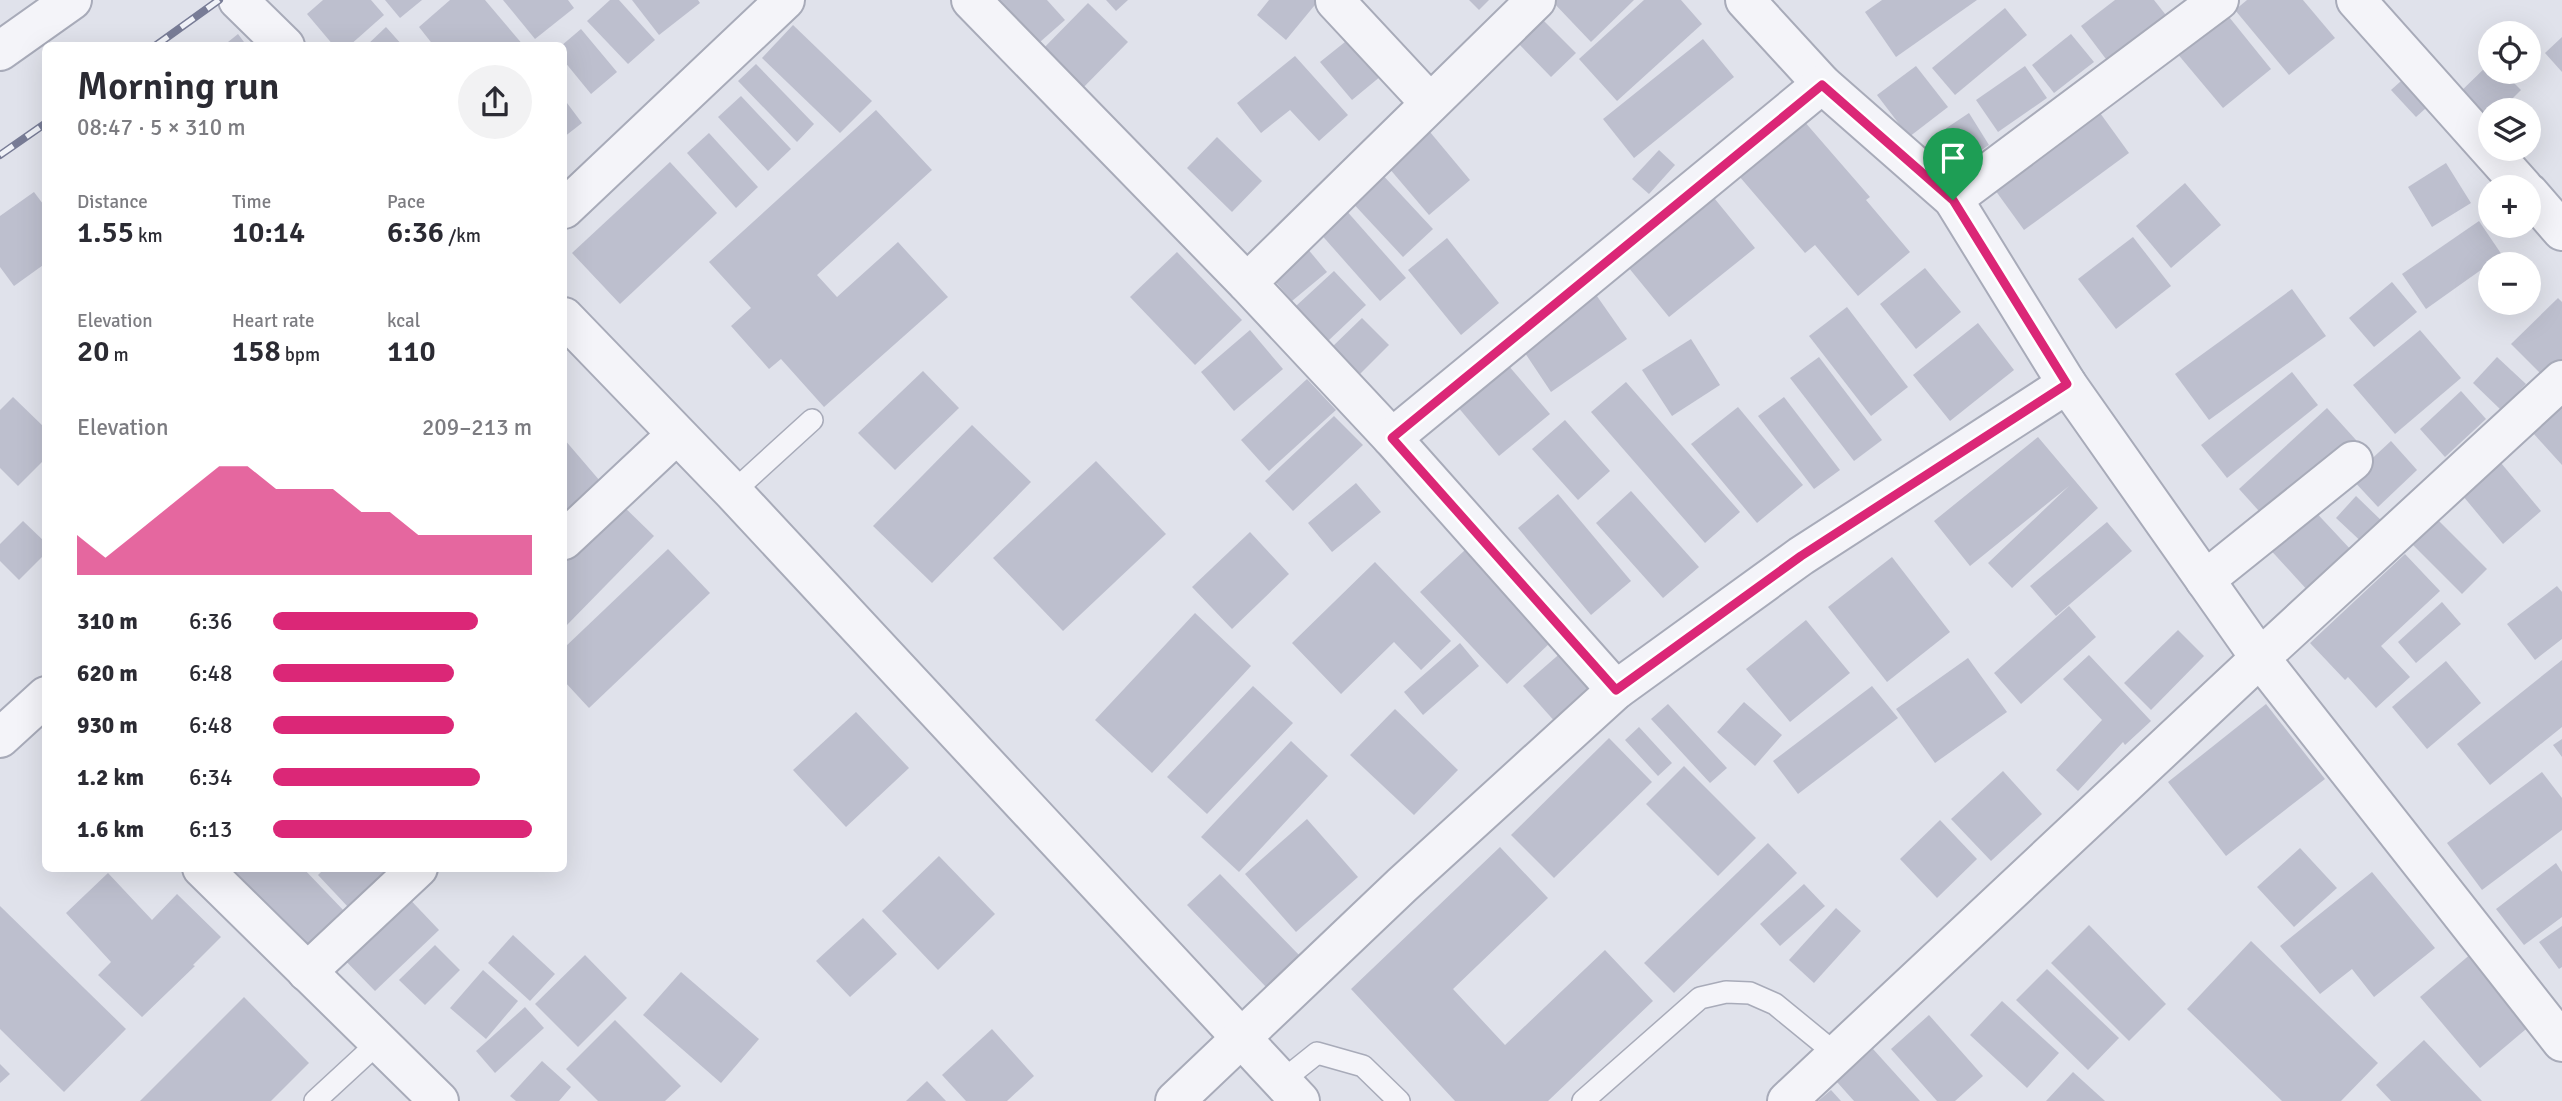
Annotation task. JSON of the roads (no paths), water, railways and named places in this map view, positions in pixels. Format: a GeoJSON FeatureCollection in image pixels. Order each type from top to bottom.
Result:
{"type":"FeatureCollection","features":[{"type":"Feature","properties":{"kind":"street"},"geometry":{"type":"LineString","coordinates":[[0,51],[72,0]]}},
{"type":"Feature","properties":{"kind":"street"},"geometry":{"type":"LineString","coordinates":[[238,0],[281,42]]}},
{"type":"Feature","properties":{"kind":"street"},"geometry":{"type":"LineString","coordinates":[[567,206],[785,0]]}},
{"type":"Feature","properties":{"kind":"street"},"geometry":{"type":"LineString","coordinates":[[971,0],[1247,283],[1392,438],[1616,690]]}},
{"type":"Feature","properties":{"kind":"street"},"geometry":{"type":"LineString","coordinates":[[1247,283],[1536,0]]}},
{"type":"Feature","properties":{"kind":"street"},"geometry":{"type":"LineString","coordinates":[[1745,0],[1822,85],[1953,200],[2067,384],[2260,658],[2562,1042]]}},
{"type":"Feature","properties":{"kind":"street"},"geometry":{"type":"LineString","coordinates":[[1953,200],[2220,0]]}},
{"type":"Feature","properties":{"kind":"street"},"geometry":{"type":"LineString","coordinates":[[2356,0],[2512,175]]}},
{"type":"Feature","properties":{"kind":"street"},"geometry":{"type":"LineString","coordinates":[[1335,1],[1430,103]]}},
{"type":"Feature","properties":{"kind":"street"},"geometry":{"type":"LineString","coordinates":[[1392,438],[1822,85]]}},
{"type":"Feature","properties":{"kind":"street"},"geometry":{"type":"LineString","coordinates":[[2541,207],[2562,231]]}},
{"type":"Feature","properties":{"kind":"street"},"geometry":{"type":"LineString","coordinates":[[567,320],[733,492],[1291,1091]]}},
{"type":"Feature","properties":{"kind":"street"},"geometry":{"type":"LineString","coordinates":[[1787,1101],[2260,658],[2562,380]]}},
{"type":"Feature","properties":{"kind":"street"},"geometry":{"type":"LineString","coordinates":[[1175,1101],[1412,876],[1616,690],[1801,556],[2067,384]]}},
{"type":"Feature","properties":{"kind":"street"},"geometry":{"type":"LineString","coordinates":[[567,537],[676,435]]}},
{"type":"Feature","properties":{"kind":"street"},"geometry":{"type":"LineString","coordinates":[[2205,580],[2353,461]]}},
{"type":"Feature","properties":{"kind":"street"},"geometry":{"type":"LineString","coordinates":[[0,738],[42,706]]}},
{"type":"Feature","properties":{"kind":"street"},"geometry":{"type":"LineString","coordinates":[[206,872],[439,1101]]}},
{"type":"Feature","properties":{"kind":"street"},"geometry":{"type":"LineString","coordinates":[[307,972],[414,872]]}},
{"type":"Feature","properties":{"kind":"lane"},"geometry":{"type":"LineString","coordinates":[[733,492],[812,420]]}},
{"type":"Feature","properties":{"kind":"lane"},"geometry":{"type":"LineString","coordinates":[[1583,1101],[1700,998],[1726,992],[1750,993],[1775,1004],[1836,1054]]}},
{"type":"Feature","properties":{"kind":"lane"},"geometry":{"type":"LineString","coordinates":[[315,1101],[379,1042]]}},
{"type":"Feature","properties":{"kind":"lane"},"geometry":{"type":"LineString","coordinates":[[1291,1091],[1317,1053],[1363,1066],[1399,1101]]}},
{"type":"Feature","properties":{"kind":"railway"},"geometry":{"type":"LineString","coordinates":[[161,42],[219,0]]}},
{"type":"Feature","properties":{"kind":"railway"},"geometry":{"type":"LineString","coordinates":[[0,155],[42,126]]}}]}
